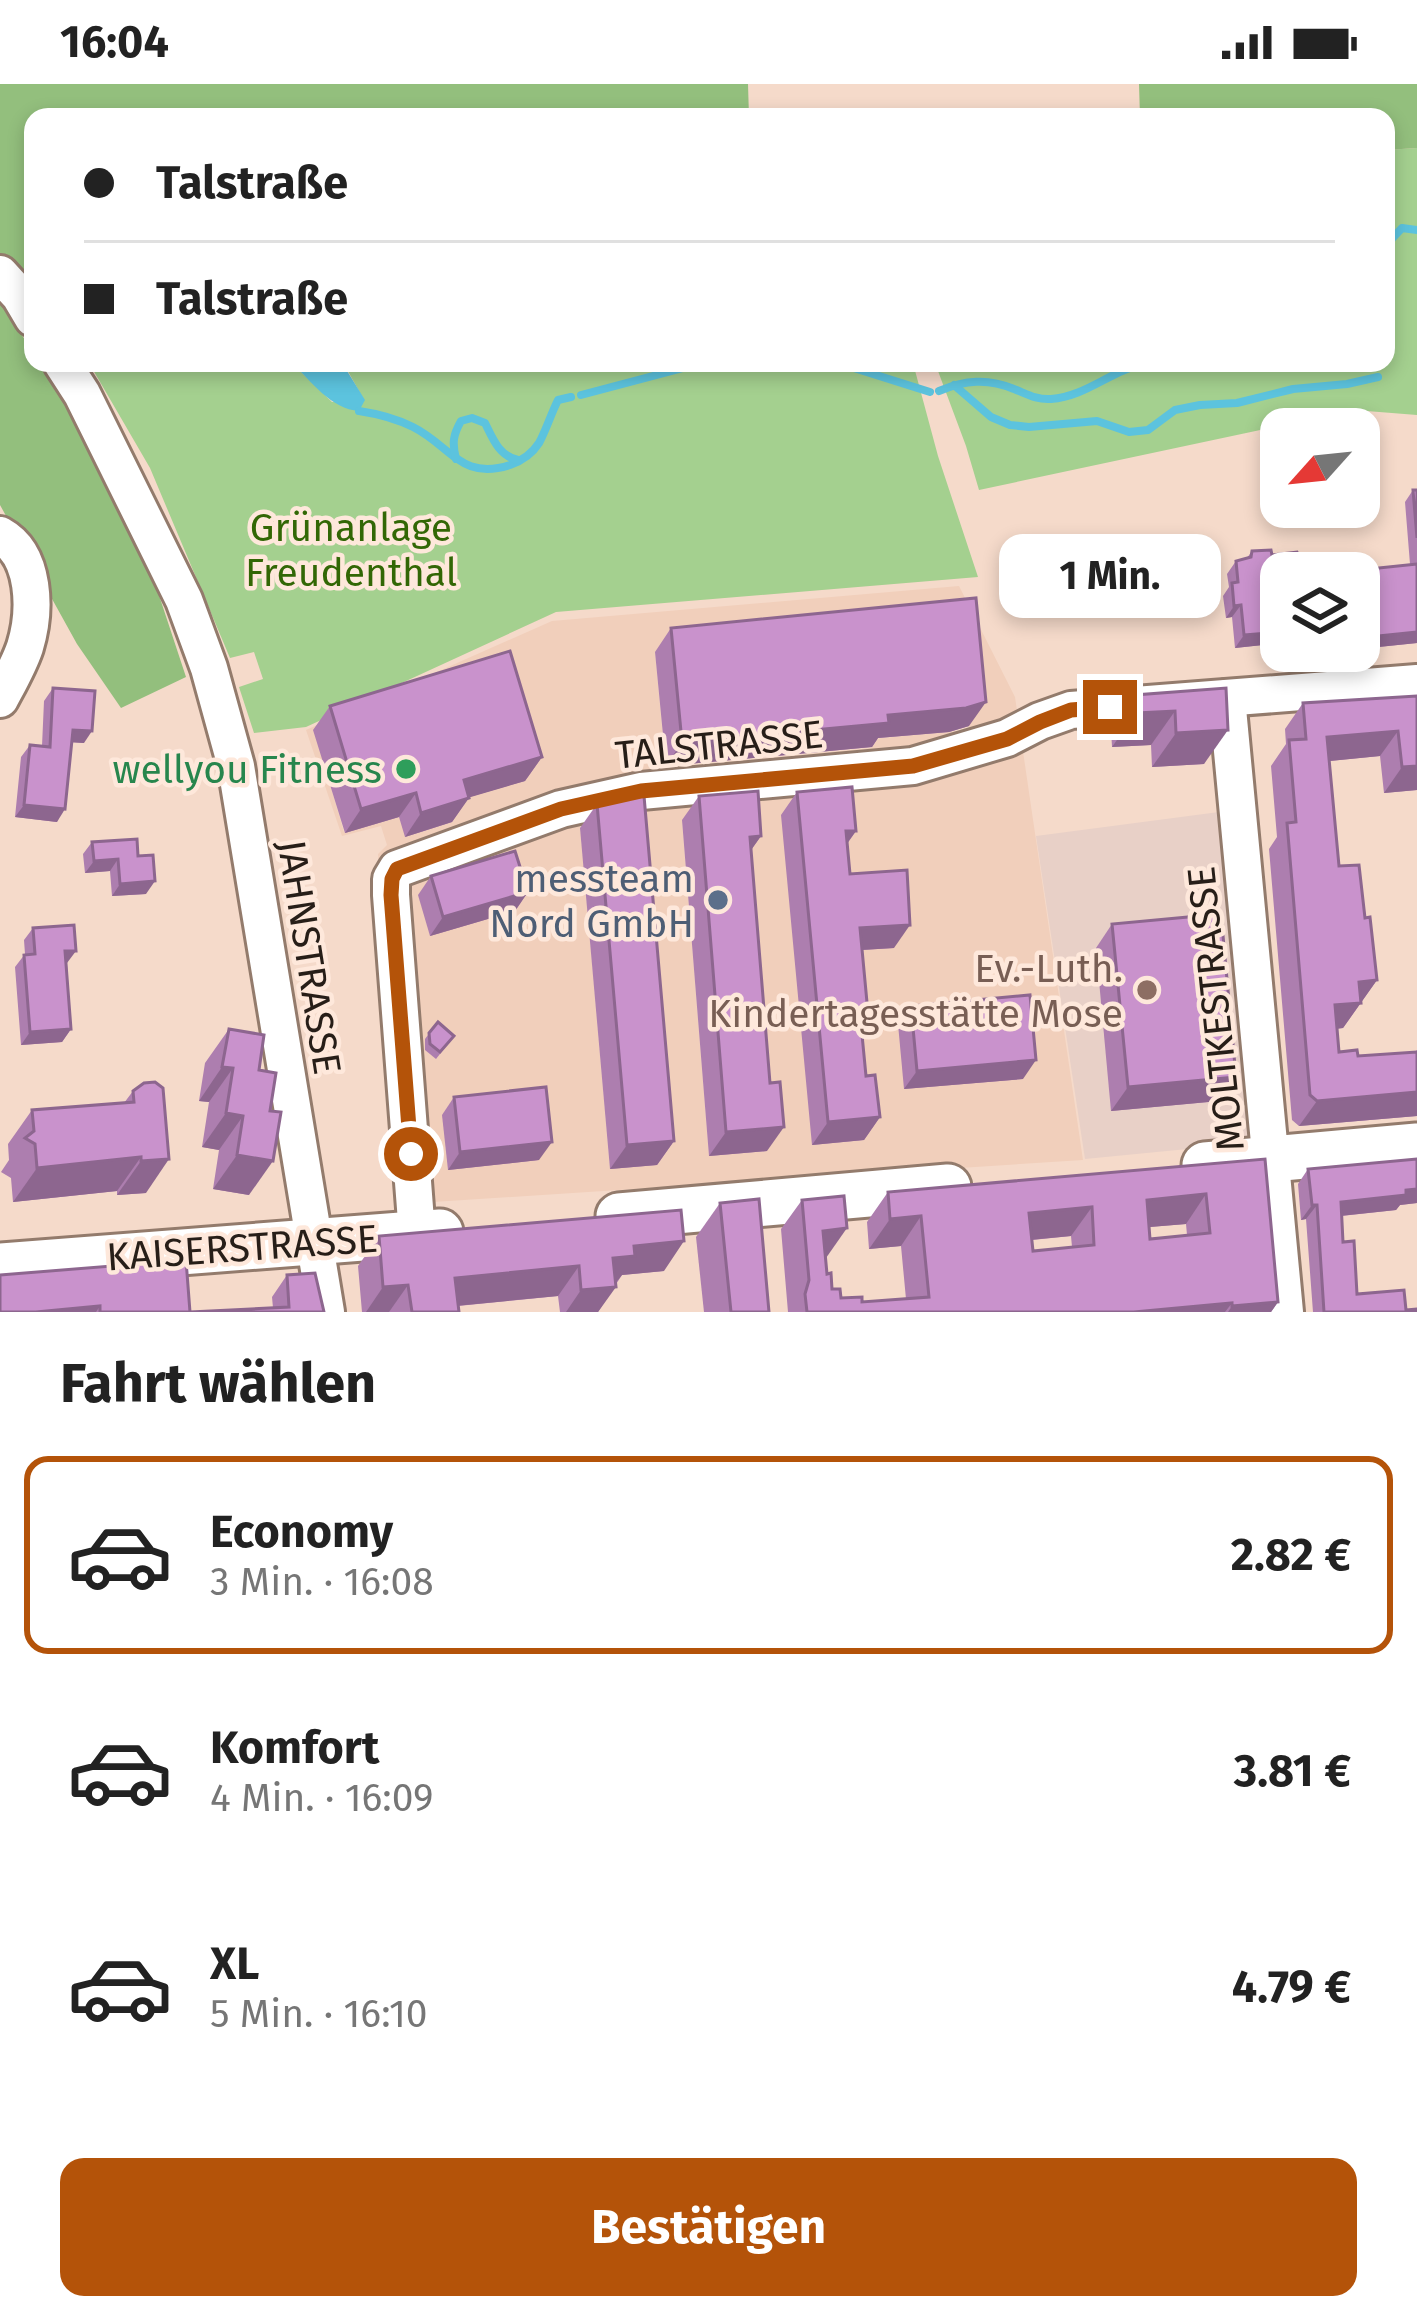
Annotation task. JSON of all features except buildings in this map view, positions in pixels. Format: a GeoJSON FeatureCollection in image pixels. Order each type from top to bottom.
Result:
{"type":"FeatureCollection","features":[{"type":"Feature","properties":{"kind":"main road"},"geometry":{"type":"LineString","coordinates":[[1155,1169],[1417,1146]]}},
{"type":"Feature","properties":{"kind":"main road"},"geometry":{"type":"LineString","coordinates":[[574,1220],[758,1226],[991,1184]]}},
{"type":"Feature","properties":{"kind":"main road","name":"KAISERSTRASSE"},"geometry":{"type":"LineString","coordinates":[[0,1266],[484,1228]]}},
{"type":"Feature","properties":{"kind":"street"},"geometry":{"type":"LineString","coordinates":[[0,274],[24,303]]}},
{"type":"Feature","properties":{"kind":"street","name":"JAHNSTRASSE"},"geometry":{"type":"LineString","coordinates":[[67,372],[174,580],[209,668],[236,766],[326,1312]]}},
{"type":"Feature","properties":{"kind":"street"},"geometry":{"type":"LineString","coordinates":[[0,535],[25,559],[30,611],[24,651],[0,699]]}},
{"type":"Feature","properties":{"kind":"street","name":"TALSTRASSE"},"geometry":{"type":"LineString","coordinates":[[417,1234],[391,895],[397,869],[602,798],[913,766],[1007,739],[1071,710],[1417,683]]}},
{"type":"Feature","properties":{"kind":"street","name":"MOLTKESTRASSE"},"geometry":{"type":"LineString","coordinates":[[1227,698],[1285,1312]]}},
{"type":"Feature","properties":{"kind":"shaded area"},"geometry":{"type":"Polygon","coordinates":[[[959,586],[1015,697],[1083,1160],[402,1204],[378,854],[387,845],[381,826],[342,836],[306,730],[552,621],[959,586]],[[958,623],[655,652],[666,768],[871,748],[871,739],[969,730],[958,623]],[[314,729],[344,832],[399,817],[406,836],[452,822],[314,729]],[[626,820],[580,825],[610,1168],[626,820]],[[682,821],[709,1155],[767,1151],[682,821]]]}},
{"type":"Feature","properties":{"kind":"shaded area","name":"Ev.-Luth. Kindertagesstätte Mose"},"geometry":{"type":"Polygon","coordinates":[[[1219,812],[1249,1143],[1085,1159],[1036,836],[1219,812]]]}},
{"type":"Feature","properties":{"kind":"green space"},"geometry":{"type":"Polygon","coordinates":[[[0,84],[748,84],[749,108],[24,108],[24,278],[0,253],[0,84]]]}},
{"type":"Feature","properties":{"kind":"green space"},"geometry":{"type":"Polygon","coordinates":[[[1139,84],[1417,84],[1417,148],[1395,149],[1395,108],[1140,108],[1139,84]]]}},
{"type":"Feature","properties":{"kind":"green space"},"geometry":{"type":"Polygon","coordinates":[[[1417,148],[1417,415],[1380,412],[1380,408],[1260,408],[1260,430],[979,490],[938,372],[1395,372],[1395,149],[1417,148]]]}},
{"type":"Feature","properties":{"kind":"green space"},"geometry":{"type":"Polygon","coordinates":[[[0,302],[24,338],[24,372],[46,372],[69,408],[151,571],[186,677],[121,708],[77,644],[0,505],[0,302]]]}},
{"type":"Feature","properties":{"kind":"green space","name":"Grünanlage Freudenthal"},"geometry":{"type":"Polygon","coordinates":[[[94,372],[301,372],[332,402],[364,400],[348,372],[915,372],[978,577],[556,612],[306,727],[254,733],[239,687],[263,679],[254,652],[230,658],[150,468],[94,372]]]}},
{"type":"Feature","properties":{"kind":"water"},"geometry":{"type":"Polygon","coordinates":[[[301,372],[348,372],[365,400],[359,411],[349,409],[301,372]]]}},
{"type":"Feature","properties":{"kind":"waterway"},"geometry":{"type":"LineString","coordinates":[[1395,235],[1402,228],[1417,230]]}},
{"type":"Feature","properties":{"kind":"waterway"},"geometry":{"type":"LineString","coordinates":[[581,395],[668,372]]}},
{"type":"Feature","properties":{"kind":"waterway"},"geometry":{"type":"LineString","coordinates":[[867,372],[930,392]]}},
{"type":"Feature","properties":{"kind":"waterway"},"geometry":{"type":"LineString","coordinates":[[939,391],[986,382],[1051,399],[1077,393],[1120,372]]}},
{"type":"Feature","properties":{"kind":"waterway"},"geometry":{"type":"LineString","coordinates":[[954,385],[991,417],[1010,425],[1097,421],[1129,432],[1148,430],[1175,410],[1378,377]]}},
{"type":"Feature","properties":{"kind":"waterway"},"geometry":{"type":"LineString","coordinates":[[359,411],[406,424],[468,465],[493,469],[530,454],[558,400],[571,397]]}},
{"type":"Feature","properties":{"kind":"waterway"},"geometry":{"type":"LineString","coordinates":[[456,459],[456,431],[461,421],[472,418],[485,423],[501,451],[518,460]]}},
{"type":"Feature","properties":{"kind":"place","name":"wellyou Fitness"},"geometry":{"type":"Point","coordinates":[406,769]}},
{"type":"Feature","properties":{"kind":"place","name":"messteam Nord GmbH"},"geometry":{"type":"Point","coordinates":[718,900]}},
{"type":"Feature","properties":{"kind":"place","name":"Ev.-Luth. Kindertagesstätte Mose"},"geometry":{"type":"Point","coordinates":[1147,990]}},
{"type":"Feature","properties":{"kind":"route"},"geometry":{"type":"LineString","coordinates":[[411,1154],[391,895],[397,869],[602,798],[913,766],[1007,739],[1071,710],[1110,707]]}}]}
